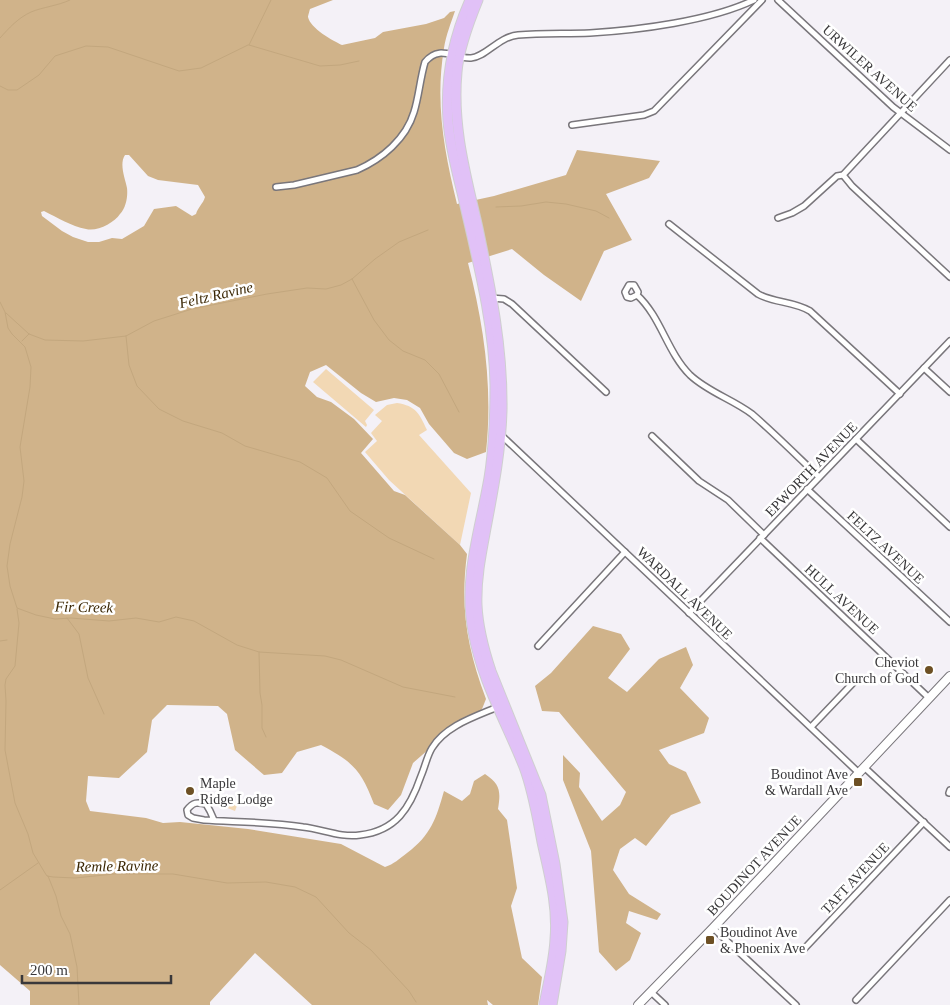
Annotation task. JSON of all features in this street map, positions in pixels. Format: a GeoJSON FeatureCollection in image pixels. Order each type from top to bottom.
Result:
{"type":"FeatureCollection","features":[{"type":"Feature","properties":{"kind":"main road"},"geometry":{"type":"LineString","coordinates":[[470,0],[458,29],[456,56],[448,92],[448,122],[489,298],[498,432],[473,554],[469,584],[470,615],[476,646],[488,684],[501,706],[533,794],[554,900],[555,940],[551,988],[552,1005]]}},
{"type":"Feature","properties":{"kind":"main road"},"geometry":{"type":"LineString","coordinates":[[456,56],[478,0]]}},
{"type":"Feature","properties":{"kind":"main road"},"geometry":{"type":"LineString","coordinates":[[544,1005],[551,988]]}},
{"type":"Feature","properties":{"kind":"street"},"geometry":{"type":"LineString","coordinates":[[276,187],[340,175],[357,170],[376,160],[406,130],[414,113],[425,62],[436,54],[471,58],[478,56],[498,42],[516,35],[590,33],[654,26],[717,13],[754,0]]}},
{"type":"Feature","properties":{"kind":"street"},"geometry":{"type":"LineString","coordinates":[[572,126],[644,115],[654,111],[762,0]]}},
{"type":"Feature","properties":{"kind":"street","name":"URWILER AVENUE"},"geometry":{"type":"LineString","coordinates":[[778,0],[882,97],[950,150]]}},
{"type":"Feature","properties":{"kind":"street"},"geometry":{"type":"LineString","coordinates":[[778,218],[798,210],[837,176],[843,175],[950,60]]}},
{"type":"Feature","properties":{"kind":"street"},"geometry":{"type":"LineString","coordinates":[[843,175],[852,186],[950,277]]}},
{"type":"Feature","properties":{"kind":"street"},"geometry":{"type":"LineString","coordinates":[[668,224],[758,294],[770,300],[795,304],[810,310],[900,394]]}},
{"type":"Feature","properties":{"kind":"street"},"geometry":{"type":"LineString","coordinates":[[637,295],[650,310],[677,359],[690,375],[704,386],[752,414],[819,477]]}},
{"type":"Feature","properties":{"kind":"street"},"geometry":{"type":"LineString","coordinates":[[489,298],[504,299],[512,304],[606,392]]}},
{"type":"Feature","properties":{"kind":"street","name":"EPWORTH AVENUE"},"geometry":{"type":"LineString","coordinates":[[689,613],[950,341]]}},
{"type":"Feature","properties":{"kind":"street"},"geometry":{"type":"LineString","coordinates":[[924,368],[950,392]]}},
{"type":"Feature","properties":{"kind":"street","name":"WARDALL AVENUE"},"geometry":{"type":"LineString","coordinates":[[498,432],[811,727],[924,822],[950,847]]}},
{"type":"Feature","properties":{"kind":"street","name":"HULL AVENUE"},"geometry":{"type":"LineString","coordinates":[[652,436],[699,481],[728,500],[762,536],[930,698]]}},
{"type":"Feature","properties":{"kind":"street"},"geometry":{"type":"LineString","coordinates":[[856,439],[950,527]]}},
{"type":"Feature","properties":{"kind":"street","name":"FELTZ AVENUE"},"geometry":{"type":"LineString","coordinates":[[807,490],[950,622]]}},
{"type":"Feature","properties":{"kind":"street"},"geometry":{"type":"LineString","coordinates":[[538,646],[625,552]]}},
{"type":"Feature","properties":{"kind":"street","name":"BOUDINOT AVENUE"},"geometry":{"type":"LineString","coordinates":[[638,1005],[950,676]]}},
{"type":"Feature","properties":{"kind":"street"},"geometry":{"type":"LineString","coordinates":[[811,727],[854,682]]}},
{"type":"Feature","properties":{"kind":"street"},"geometry":{"type":"LineString","coordinates":[[214,820],[206,804],[197,802],[191,804],[187,810],[188,815],[193,818],[214,820],[303,827],[358,836],[374,832],[391,825],[404,813],[414,797],[432,747],[444,734],[470,719],[501,706]]}},
{"type":"Feature","properties":{"kind":"street","name":"TAFT AVENUE"},"geometry":{"type":"LineString","coordinates":[[803,950],[924,822]]}},
{"type":"Feature","properties":{"kind":"street"},"geometry":{"type":"LineString","coordinates":[[856,1000],[950,900]]}},
{"type":"Feature","properties":{"kind":"street"},"geometry":{"type":"LineString","coordinates":[[713,928],[796,1005]]}},
{"type":"Feature","properties":{"kind":"street"},"geometry":{"type":"LineString","coordinates":[[650,992],[665,1005]]}},
{"type":"Feature","properties":{"kind":"shaded area"},"geometry":{"type":"Polygon","coordinates":[[[0,0],[333,0],[310,9],[308,17],[317,30],[342,45],[375,38],[383,32],[426,24],[444,18],[450,12],[455,11],[445,43],[440,88],[442,126],[457,204],[494,196],[566,175],[577,150],[660,161],[649,178],[606,194],[632,240],[604,251],[581,301],[544,275],[512,249],[468,263],[479,310],[486,357],[488,428],[486,452],[467,459],[454,453],[429,424],[420,408],[407,400],[394,398],[376,402],[361,393],[326,365],[310,372],[305,386],[317,397],[331,402],[354,419],[373,439],[361,453],[394,491],[405,495],[460,545],[467,554],[464,592],[465,610],[474,662],[486,699],[482,709],[470,719],[454,727],[413,763],[401,795],[388,810],[374,804],[365,783],[355,768],[321,745],[297,752],[282,773],[264,775],[235,750],[227,714],[218,706],[167,705],[152,720],[147,752],[119,778],[88,776],[86,801],[90,811],[146,818],[163,823],[180,822],[248,829],[341,844],[385,867],[394,863],[422,840],[432,826],[444,791],[462,801],[470,794],[474,781],[485,774],[494,781],[498,788],[498,809],[507,820],[517,888],[511,906],[522,958],[542,977],[538,1005],[493,1005],[487,1000],[488,1005],[312,1005],[255,953],[210,1002],[210,1005],[30,1005],[30,991],[0,965],[0,0]],[[125,155],[122,163],[127,188],[126,202],[124,209],[114,221],[100,228],[90,230],[70,224],[44,211],[41,212],[42,216],[73,237],[88,242],[99,242],[112,238],[122,239],[144,226],[154,209],[176,206],[192,216],[196,214],[205,197],[198,185],[158,180],[148,176],[129,155],[125,155]]]}},
{"type":"Feature","properties":{"kind":"shaded area"},"geometry":{"type":"Polygon","coordinates":[[[326,369],[374,410],[365,421],[366,427],[313,382],[326,369]]]}},
{"type":"Feature","properties":{"kind":"shaded area"},"geometry":{"type":"Polygon","coordinates":[[[397,403],[409,406],[416,411],[427,430],[419,435],[471,493],[460,545],[389,480],[365,452],[377,441],[371,433],[382,421],[375,415],[387,405],[397,403]]]}},
{"type":"Feature","properties":{"kind":"shaded area"},"geometry":{"type":"Polygon","coordinates":[[[593,626],[621,634],[630,649],[608,678],[627,692],[659,659],[686,647],[693,665],[680,688],[709,718],[704,733],[659,750],[669,764],[686,772],[701,803],[671,815],[646,846],[635,838],[620,849],[613,870],[629,894],[661,914],[657,920],[629,911],[626,923],[641,933],[630,960],[616,971],[599,952],[591,851],[563,780],[563,755],[580,773],[579,787],[602,821],[620,805],[626,792],[559,712],[542,711],[535,686],[551,673],[593,626]]]}},
{"type":"Feature","properties":{"kind":"shaded area"},"geometry":{"type":"Polygon","coordinates":[[[217,798],[238,803],[235,811],[215,803],[217,798]]]}},
{"type":"Feature","properties":{"kind":"waterway"},"geometry":{"type":"LineString","coordinates":[[0,38],[26,14],[70,0]]}},
{"type":"Feature","properties":{"kind":"waterway"},"geometry":{"type":"LineString","coordinates":[[249,45],[271,0]]}},
{"type":"Feature","properties":{"kind":"waterway"},"geometry":{"type":"LineString","coordinates":[[0,86],[8,90],[17,90],[39,75],[55,56],[86,46],[108,47],[179,71],[201,68],[248,45]]}},
{"type":"Feature","properties":{"kind":"waterway"},"geometry":{"type":"LineString","coordinates":[[249,45],[320,66],[340,65],[359,61]]}},
{"type":"Feature","properties":{"kind":"waterway"},"geometry":{"type":"LineString","coordinates":[[496,207],[546,202],[566,204],[596,211],[609,218]]}},
{"type":"Feature","properties":{"kind":"waterway","name":"Feltz Ravine"},"geometry":{"type":"LineString","coordinates":[[6,313],[29,334],[45,340],[83,341],[126,336],[154,321],[192,309],[267,294],[307,288],[326,289],[341,285],[352,279],[399,242],[428,230]]}},
{"type":"Feature","properties":{"kind":"waterway"},"geometry":{"type":"LineString","coordinates":[[352,279],[374,320],[389,340],[403,351],[425,360],[439,374],[459,412]]}},
{"type":"Feature","properties":{"kind":"waterway","name":"Fir Creek"},"geometry":{"type":"LineString","coordinates":[[0,302],[5,312],[8,328],[25,347],[31,367],[30,387],[20,447],[24,481],[7,566],[10,586],[17,608],[55,619],[71,618],[109,621],[136,618],[159,622],[176,617],[194,621],[237,645],[259,652],[325,656],[341,660],[403,687],[455,697]]}},
{"type":"Feature","properties":{"kind":"waterway"},"geometry":{"type":"LineString","coordinates":[[22,341],[29,334]]}},
{"type":"Feature","properties":{"kind":"waterway"},"geometry":{"type":"LineString","coordinates":[[126,336],[129,365],[137,386],[159,409],[183,421],[222,433],[245,446],[300,462],[327,478],[350,511],[389,538],[434,559]]}},
{"type":"Feature","properties":{"kind":"waterway","name":"Remle Ravine"},"geometry":{"type":"LineString","coordinates":[[17,609],[19,623],[15,666],[6,679],[5,685],[5,750],[15,803],[28,834],[33,853],[47,876],[75,878],[114,874],[173,874],[227,883],[266,882],[295,887],[316,897],[349,933],[371,950],[409,991],[416,1002]]}},
{"type":"Feature","properties":{"kind":"waterway"},"geometry":{"type":"LineString","coordinates":[[67,618],[79,634],[88,678],[104,714]]}},
{"type":"Feature","properties":{"kind":"waterway"},"geometry":{"type":"LineString","coordinates":[[0,641],[7,640]]}},
{"type":"Feature","properties":{"kind":"waterway"},"geometry":{"type":"LineString","coordinates":[[259,652],[262,728],[266,737]]}},
{"type":"Feature","properties":{"kind":"waterway"},"geometry":{"type":"LineString","coordinates":[[0,890],[38,863]]}},
{"type":"Feature","properties":{"kind":"waterway"},"geometry":{"type":"LineString","coordinates":[[48,876],[61,916],[70,934],[77,967],[79,1005]]}},
{"type":"Feature","properties":{"kind":"place","name":"Cheviot Church of God"},"geometry":{"type":"Point","coordinates":[929,670]}},
{"type":"Feature","properties":{"kind":"place","name":"Boudinot Ave & Wardall Ave"},"geometry":{"type":"Point","coordinates":[858,782]}},
{"type":"Feature","properties":{"kind":"place","name":"Maple Ridge Lodge"},"geometry":{"type":"Point","coordinates":[190,791]}},
{"type":"Feature","properties":{"kind":"place","name":"Boudinot Ave & Phoenix Ave"},"geometry":{"type":"Point","coordinates":[710,940]}}]}
